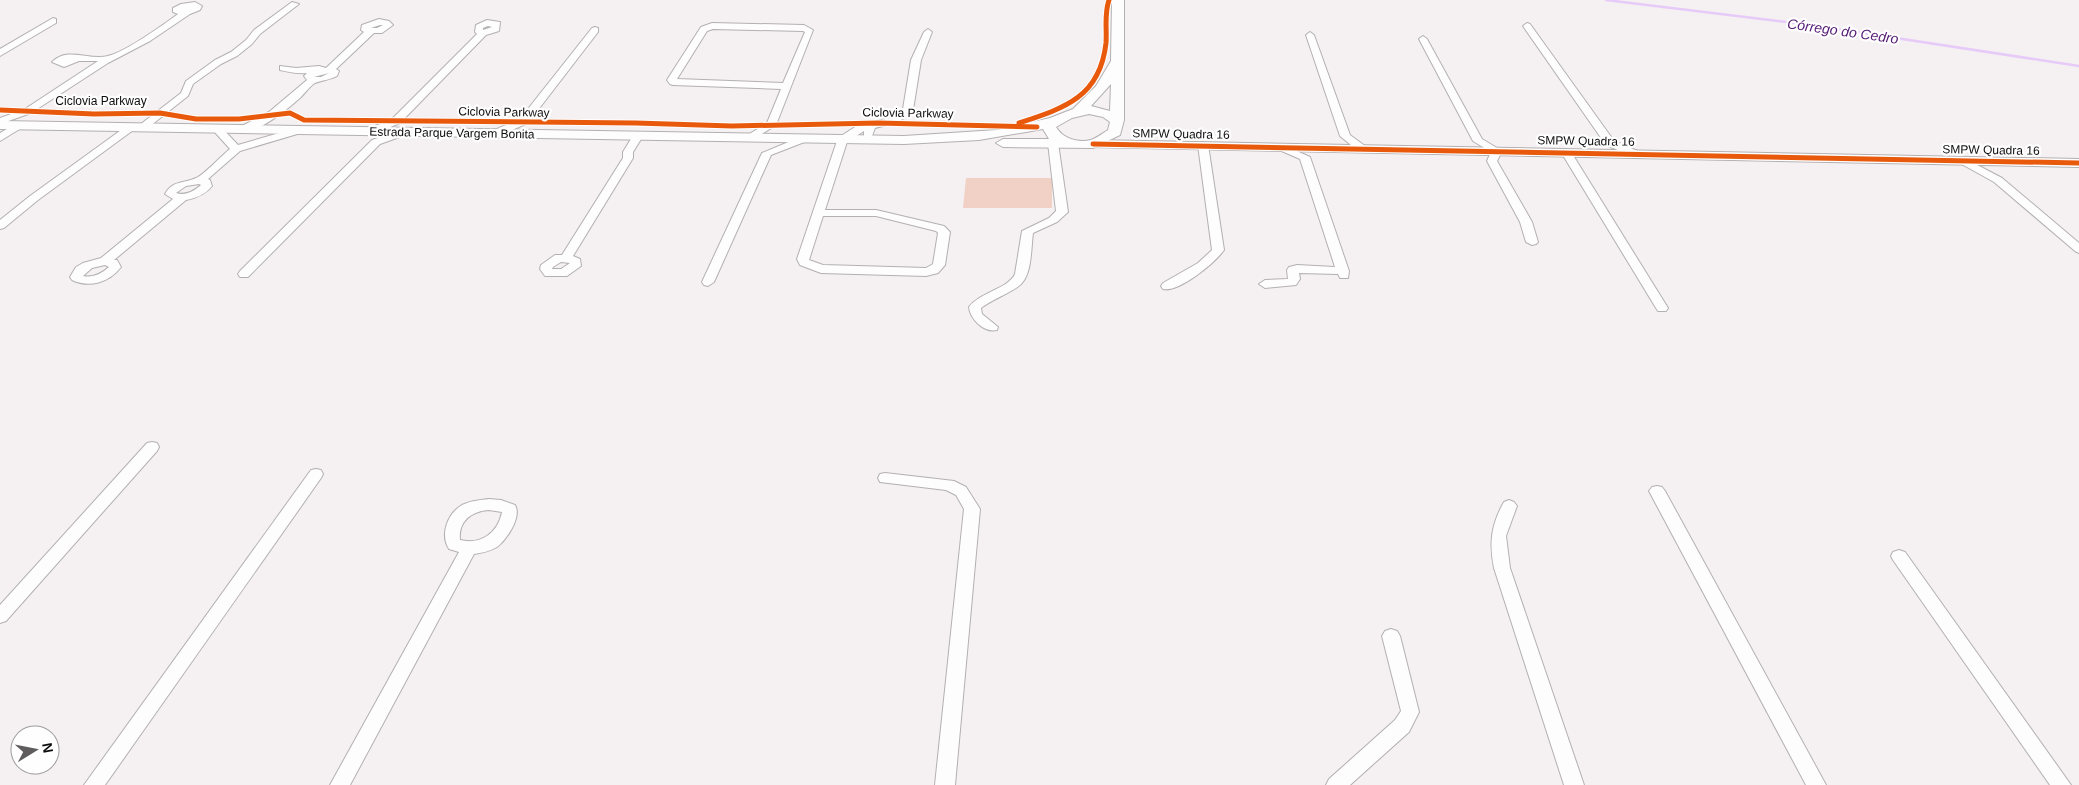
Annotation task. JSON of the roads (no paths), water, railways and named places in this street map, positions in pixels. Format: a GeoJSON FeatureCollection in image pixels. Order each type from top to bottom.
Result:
{"type":"FeatureCollection","features":[{"type":"Feature","properties":{"kind":"main road"},"geometry":{"type":"LineString","coordinates":[[1093,144],[1110,136],[1117,124],[1118,0]]}},
{"type":"Feature","properties":{"kind":"main road"},"geometry":{"type":"LineString","coordinates":[[1058,143],[1049,127],[1052,122],[1078,111],[1096,96],[1110,77],[1118,61]]}},
{"type":"Feature","properties":{"kind":"main road"},"geometry":{"type":"LineString","coordinates":[[1078,111],[1099,112],[1117,124]]}},
{"type":"Feature","properties":{"kind":"main road","name":"Estrada Parque Vargem Bonita"},"geometry":{"type":"LineString","coordinates":[[904,140],[982,137],[1019,132],[1052,122]]}},
{"type":"Feature","properties":{"kind":"main road","name":"Estrada Parque Vargem Bonita"},"geometry":{"type":"LineString","coordinates":[[0,125],[300,130],[374,135],[399,128],[494,134],[842,140],[869,133],[904,140],[1093,144]]}},
{"type":"Feature","properties":{"kind":"street"},"geometry":{"type":"LineString","coordinates":[[0,226],[34,198],[185,94],[189,84],[218,62],[234,54],[252,39],[257,32],[294,4]]}},
{"type":"Feature","properties":{"kind":"street"},"geometry":{"type":"LineString","coordinates":[[0,121],[28,110],[108,59],[159,32],[186,12]]}},
{"type":"Feature","properties":{"kind":"street"},"geometry":{"type":"LineString","coordinates":[[0,53],[53,20]]}},
{"type":"Feature","properties":{"kind":"street"},"geometry":{"type":"LineString","coordinates":[[1527,26],[1607,148]]}},
{"type":"Feature","properties":{"kind":"street"},"geometry":{"type":"LineString","coordinates":[[767,153],[750,138],[771,125],[787,86],[809,32],[807,28],[707,27],[672,81],[678,84],[787,86]]}},
{"type":"Feature","properties":{"kind":"street"},"geometry":{"type":"LineString","coordinates":[[494,134],[524,121],[595,30]]}},
{"type":"Feature","properties":{"kind":"street"},"geometry":{"type":"LineString","coordinates":[[274,130],[272,121],[313,80],[309,78],[314,72],[330,68],[370,32]]}},
{"type":"Feature","properties":{"kind":"street"},"geometry":{"type":"LineString","coordinates":[[869,133],[905,114],[908,110],[916,60],[928,32]]}},
{"type":"Feature","properties":{"kind":"street"},"geometry":{"type":"LineString","coordinates":[[399,128],[483,33]]}},
{"type":"Feature","properties":{"kind":"street"},"geometry":{"type":"LineString","coordinates":[[1310,35],[1345,136],[1361,148]]}},
{"type":"Feature","properties":{"kind":"street"},"geometry":{"type":"LineString","coordinates":[[1423,38],[1478,141],[1494,156],[1526,222],[1532,242]]}},
{"type":"Feature","properties":{"kind":"street"},"geometry":{"type":"LineString","coordinates":[[78,58],[108,59]]}},
{"type":"Feature","properties":{"kind":"street"},"geometry":{"type":"LineString","coordinates":[[283,68],[296,71],[330,68]]}},
{"type":"Feature","properties":{"kind":"street"},"geometry":{"type":"LineString","coordinates":[[0,138],[22,125],[28,110]]}},
{"type":"Feature","properties":{"kind":"street"},"geometry":{"type":"LineString","coordinates":[[244,129],[278,113]]}},
{"type":"Feature","properties":{"kind":"street"},"geometry":{"type":"LineString","coordinates":[[524,121],[528,129],[534,134]]}},
{"type":"Feature","properties":{"kind":"street","name":"SMPW Quadra 16"},"geometry":{"type":"LineString","coordinates":[[1117,124],[1128,138],[1146,145]]}},
{"type":"Feature","properties":{"kind":"street"},"geometry":{"type":"LineString","coordinates":[[771,125],[784,138]]}},
{"type":"Feature","properties":{"kind":"street"},"geometry":{"type":"LineString","coordinates":[[218,129],[236,149]]}},
{"type":"Feature","properties":{"kind":"street"},"geometry":{"type":"LineString","coordinates":[[105,262],[183,197],[174,197],[170,194],[172,190],[190,182],[199,181],[236,149],[300,130]]}},
{"type":"Feature","properties":{"kind":"street"},"geometry":{"type":"LineString","coordinates":[[244,274],[374,135]]}},
{"type":"Feature","properties":{"kind":"street"},"geometry":{"type":"LineString","coordinates":[[566,258],[628,158],[638,152],[644,136]]}},
{"type":"Feature","properties":{"kind":"street"},"geometry":{"type":"LineString","coordinates":[[1332,148],[1345,136]]}},
{"type":"Feature","properties":{"kind":"street"},"geometry":{"type":"LineString","coordinates":[[708,282],[767,153],[803,139]]}},
{"type":"Feature","properties":{"kind":"street"},"geometry":{"type":"LineString","coordinates":[[818,213],[881,214],[940,228],[944,232],[939,265],[934,270],[926,272],[821,269],[810,266],[803,259],[818,213],[842,140]]}},
{"type":"Feature","properties":{"kind":"street"},"geometry":{"type":"LineString","coordinates":[[1466,150],[1478,141]]}},
{"type":"Feature","properties":{"kind":"street"},"geometry":{"type":"LineString","coordinates":[[992,327],[976,315],[975,307],[986,298],[1017,282],[1021,274],[1028,232],[1053,220],[1062,212],[1058,143]]}},
{"type":"Feature","properties":{"kind":"street","name":"SMPW Quadra 16"},"geometry":{"type":"LineString","coordinates":[[1093,144],[1466,150],[1494,156],[1607,148],[1636,154],[2079,162]]}},
{"type":"Feature","properties":{"kind":"street"},"geometry":{"type":"LineString","coordinates":[[1167,286],[1194,271],[1213,257],[1218,250],[1203,146]]}},
{"type":"Feature","properties":{"kind":"street"},"geometry":{"type":"LineString","coordinates":[[1265,284],[1292,282],[1294,279],[1293,270],[1297,269],[1344,273],[1305,157],[1281,147]]}},
{"type":"Feature","properties":{"kind":"street"},"geometry":{"type":"LineString","coordinates":[[1305,157],[1315,148]]}},
{"type":"Feature","properties":{"kind":"street"},"geometry":{"type":"LineString","coordinates":[[1566,152],[1662,308]]}},
{"type":"Feature","properties":{"kind":"street"},"geometry":{"type":"LineString","coordinates":[[1962,160],[1998,180],[2079,248]]}},
{"type":"Feature","properties":{"kind":"street"},"geometry":{"type":"LineString","coordinates":[[1986,161],[1998,180]]}},
{"type":"Feature","properties":{"kind":"street"},"geometry":{"type":"LineString","coordinates":[[0,616],[152,446]]}},
{"type":"Feature","properties":{"kind":"street"},"geometry":{"type":"LineString","coordinates":[[94,785],[316,474]]}},
{"type":"Feature","properties":{"kind":"street"},"geometry":{"type":"LineString","coordinates":[[885,478],[949,485],[961,491],[972,509],[945,785]]}},
{"type":"Feature","properties":{"kind":"street"},"geometry":{"type":"LineString","coordinates":[[1657,491],[1816,785]]}},
{"type":"Feature","properties":{"kind":"street"},"geometry":{"type":"LineString","coordinates":[[1509,506],[1501,524],[1497,541],[1502,568],[1574,785]]}},
{"type":"Feature","properties":{"kind":"street"},"geometry":{"type":"LineString","coordinates":[[340,785],[469,548]]}},
{"type":"Feature","properties":{"kind":"street"},"geometry":{"type":"LineString","coordinates":[[1899,556],[2061,785]]}},
{"type":"Feature","properties":{"kind":"street"},"geometry":{"type":"LineString","coordinates":[[1336,785],[1402,726],[1410,712],[1391,636]]}},
{"type":"Feature","properties":{"kind":"waterway","name":"Córrego do Cedro"},"geometry":{"type":"LineString","coordinates":[[1606,0],[1811,25],[2079,66]]}}]}
